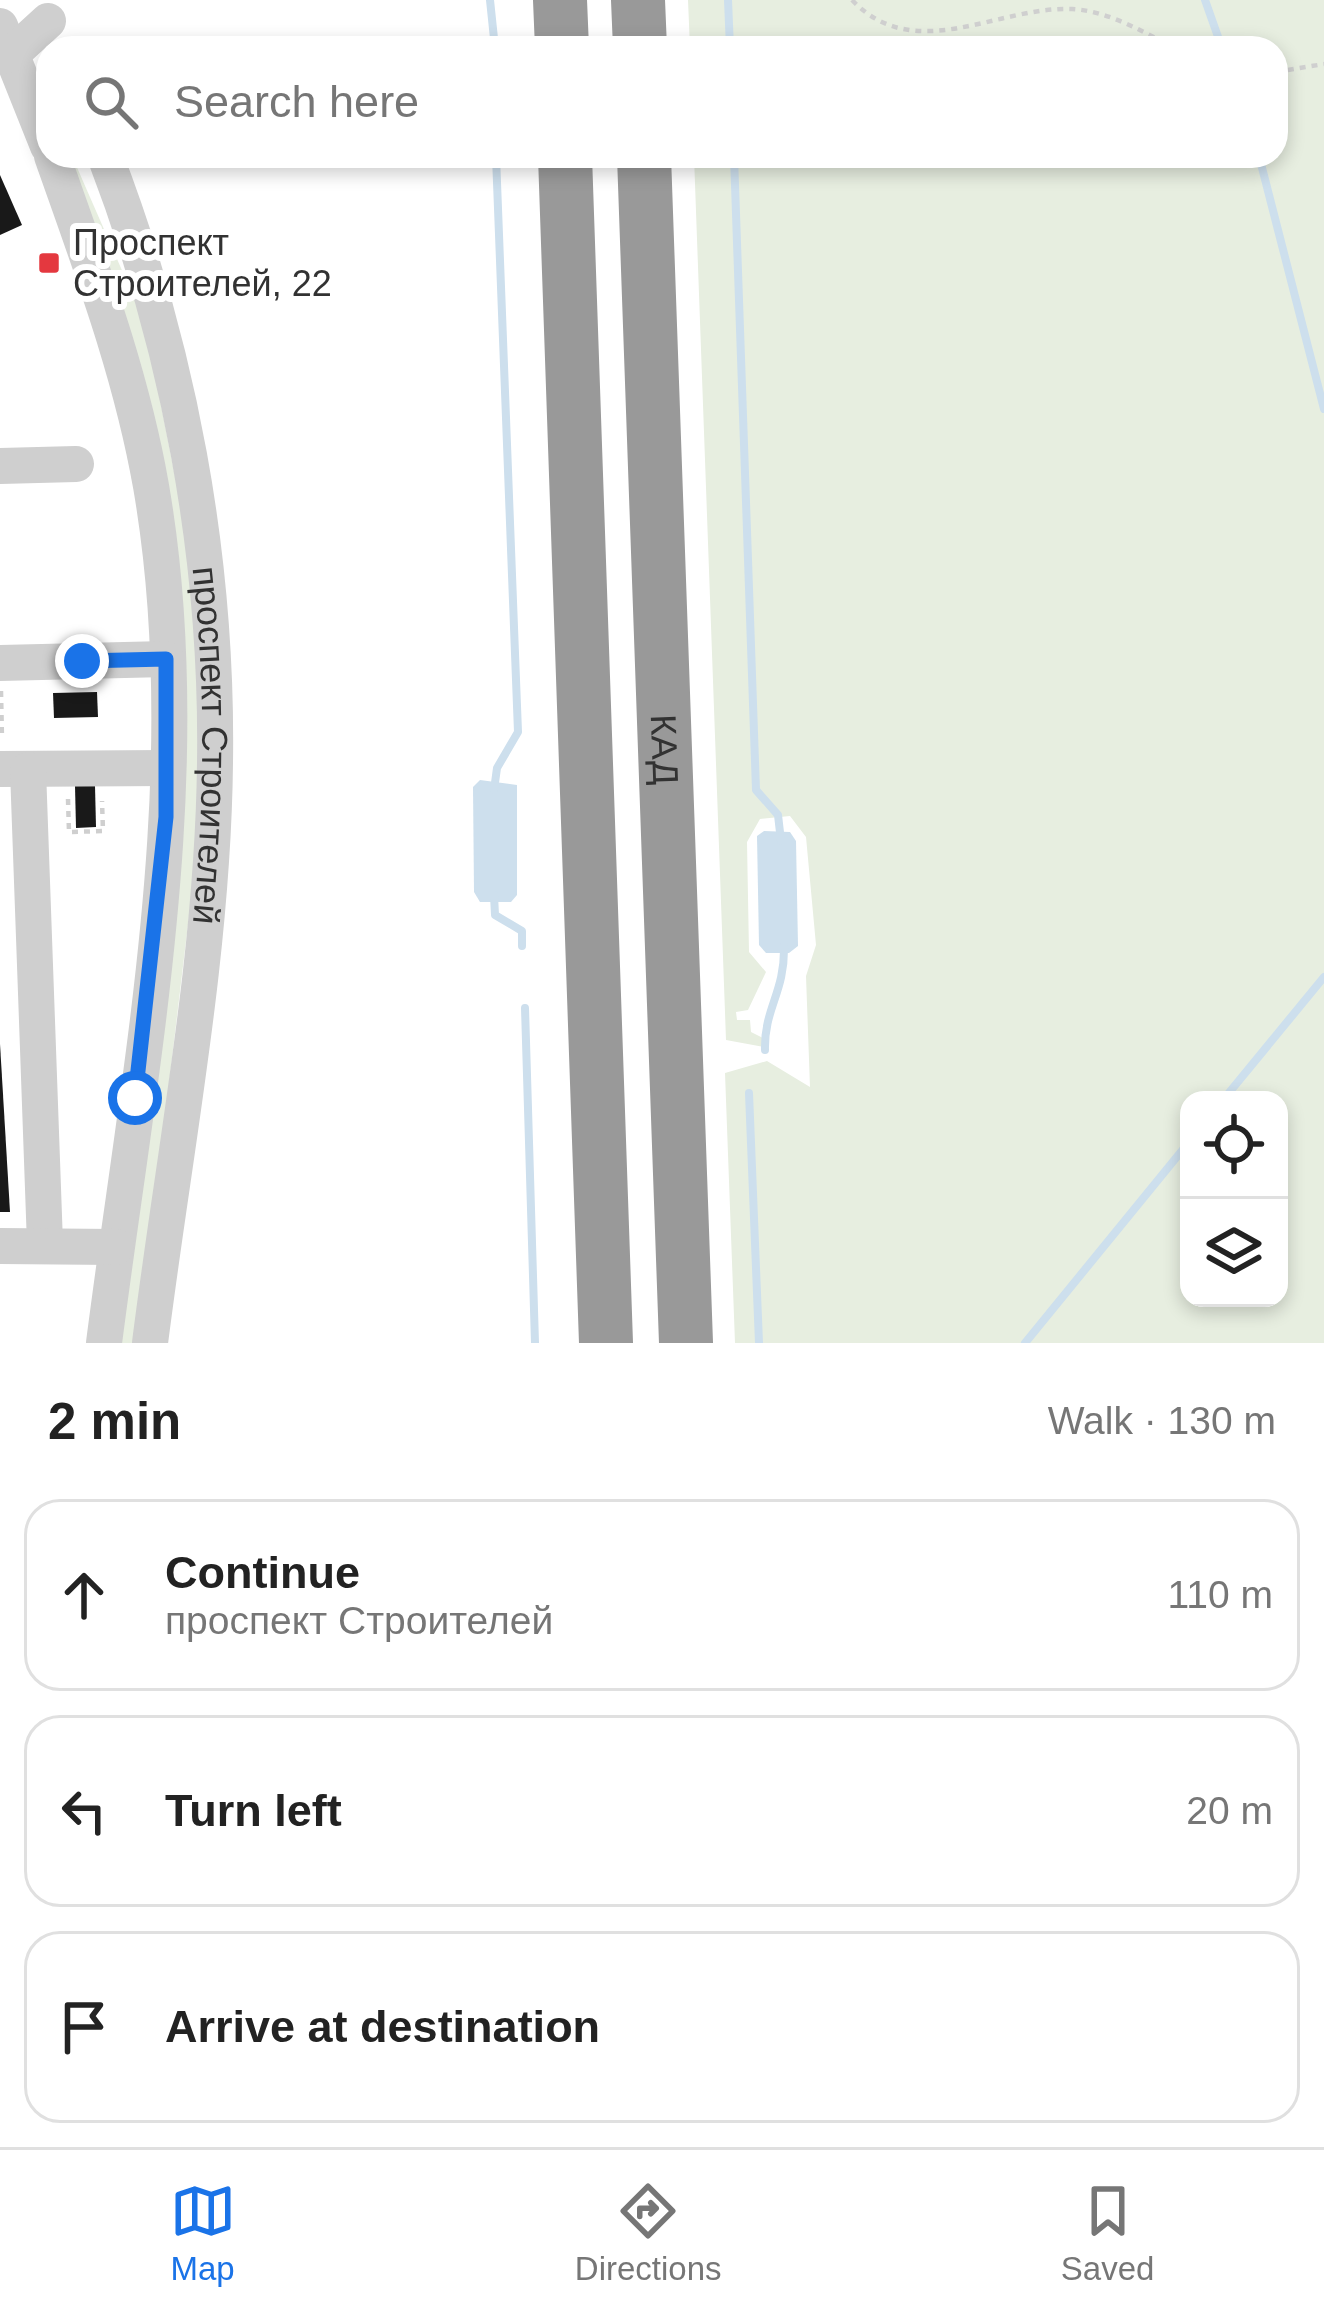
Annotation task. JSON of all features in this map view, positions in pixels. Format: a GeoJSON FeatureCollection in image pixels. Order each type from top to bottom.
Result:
{"type":"FeatureCollection","features":[{"type":"Feature","properties":{"kind":"highway"},"geometry":{"type":"LineString","coordinates":[[560,0],[562,36]]}},
{"type":"Feature","properties":{"kind":"highway"},"geometry":{"type":"LineString","coordinates":[[638,0],[640,36]]}},
{"type":"Feature","properties":{"kind":"highway"},"geometry":{"type":"LineString","coordinates":[[565,168],[606,1343]]}},
{"type":"Feature","properties":{"kind":"highway","name":"КАД"},"geometry":{"type":"LineString","coordinates":[[644,168],[686,1343]]}},
{"type":"Feature","properties":{"kind":"street"},"geometry":{"type":"LineString","coordinates":[[36,117],[3,39],[49,23]]}},
{"type":"Feature","properties":{"kind":"street","name":"проспект Строителей"},"geometry":{"type":"LineString","coordinates":[[56,168],[134,404],[163,573],[168,768],[160,897],[104,1343]]}},
{"type":"Feature","properties":{"kind":"street","name":"проспект Строителей"},"geometry":{"type":"LineString","coordinates":[[110,168],[129,218],[177,398],[206,567],[215,698],[206,903],[150,1343]]}},
{"type":"Feature","properties":{"kind":"street"},"geometry":{"type":"LineString","coordinates":[[0,466],[76,464]]}},
{"type":"Feature","properties":{"kind":"street"},"geometry":{"type":"LineString","coordinates":[[0,662],[166,659]]}},
{"type":"Feature","properties":{"kind":"street"},"geometry":{"type":"LineString","coordinates":[[44,1244],[10,769],[168,768]]}},
{"type":"Feature","properties":{"kind":"street"},"geometry":{"type":"LineString","coordinates":[[0,1246],[116,1247]]}},
{"type":"Feature","properties":{"kind":"path"},"geometry":{"type":"LineString","coordinates":[[852,0],[865,14],[911,34],[1070,9],[1110,16],[1151,36]]}},
{"type":"Feature","properties":{"kind":"path"},"geometry":{"type":"LineString","coordinates":[[1288,71],[1324,64]]}},
{"type":"Feature","properties":{"kind":"path"},"geometry":{"type":"LineString","coordinates":[[0,662],[10,769]]}},
{"type":"Feature","properties":{"kind":"path"},"geometry":{"type":"LineString","coordinates":[[84,769],[103,831],[69,832],[84,769]]}},
{"type":"Feature","properties":{"kind":"shaded area"},"geometry":{"type":"Polygon","coordinates":[[[688,0],[1324,0],[1324,1343],[735,1343],[725,1073],[767,1061],[810,1087],[806,976],[816,945],[806,837],[790,816],[760,819],[747,842],[749,952],[766,972],[748,1010],[736,1012],[737,1020],[750,1020],[751,1032],[763,1038],[764,1047],[726,1040],[694,168],[1288,168],[1288,36],[690,36],[688,0]]]}},
{"type":"Feature","properties":{"kind":"shaded area"},"geometry":{"type":"Polygon","coordinates":[[[68,168],[77,168],[145,323],[188,543],[201,720],[194,874],[138,1343],[118,1343],[181,719],[68,168]]]}},
{"type":"Feature","properties":{"kind":"water"},"geometry":{"type":"Polygon","coordinates":[[[480,780],[517,785],[517,895],[511,902],[480,902],[474,892],[473,787],[480,780]]]}},
{"type":"Feature","properties":{"kind":"water"},"geometry":{"type":"Polygon","coordinates":[[[764,831],[790,832],[796,841],[798,946],[789,953],[766,953],[759,945],[757,836],[764,831]]]}},
{"type":"Feature","properties":{"kind":"building"},"geometry":{"type":"Polygon","coordinates":[[[0,175],[22,225],[0,235],[0,175]]]}},
{"type":"Feature","properties":{"kind":"building"},"geometry":{"type":"Polygon","coordinates":[[[97,692],[98,717],[54,718],[53,693],[97,692]]]}},
{"type":"Feature","properties":{"kind":"building"},"geometry":{"type":"Polygon","coordinates":[[[75,786],[95,786],[96,827],[76,828],[75,786]]]}},
{"type":"Feature","properties":{"kind":"building"},"geometry":{"type":"Polygon","coordinates":[[[0,1044],[10,1212],[0,1212],[0,1044]]]}},
{"type":"Feature","properties":{"kind":"waterway"},"geometry":{"type":"LineString","coordinates":[[490,0],[494,36]]}},
{"type":"Feature","properties":{"kind":"waterway"},"geometry":{"type":"LineString","coordinates":[[728,0],[730,36]]}},
{"type":"Feature","properties":{"kind":"waterway"},"geometry":{"type":"LineString","coordinates":[[1205,0],[1218,36]]}},
{"type":"Feature","properties":{"kind":"waterway"},"geometry":{"type":"LineString","coordinates":[[494,790],[497,768],[518,732],[496,168]]}},
{"type":"Feature","properties":{"kind":"waterway"},"geometry":{"type":"LineString","coordinates":[[734,168],[756,790],[778,815],[781,841]]}},
{"type":"Feature","properties":{"kind":"waterway"},"geometry":{"type":"LineString","coordinates":[[1262,168],[1324,409]]}},
{"type":"Feature","properties":{"kind":"waterway"},"geometry":{"type":"LineString","coordinates":[[494,895],[495,915],[522,931],[522,946]]}},
{"type":"Feature","properties":{"kind":"waterway"},"geometry":{"type":"LineString","coordinates":[[765,1050],[784,946]]}},
{"type":"Feature","properties":{"kind":"waterway"},"geometry":{"type":"LineString","coordinates":[[1230,1091],[1324,977]]}},
{"type":"Feature","properties":{"kind":"waterway"},"geometry":{"type":"LineString","coordinates":[[525,1008],[535,1343]]}},
{"type":"Feature","properties":{"kind":"waterway"},"geometry":{"type":"LineString","coordinates":[[749,1093],[759,1343]]}},
{"type":"Feature","properties":{"kind":"waterway"},"geometry":{"type":"LineString","coordinates":[[1025,1343],[1180,1153]]}},
{"type":"Feature","properties":{"kind":"place","name":"Проспект Строителей, 22"},"geometry":{"type":"Point","coordinates":[49,263]}},
{"type":"Feature","properties":{"kind":"route"},"geometry":{"type":"LineString","coordinates":[[82,661],[166,659],[166,817],[135,1098]]}}]}
